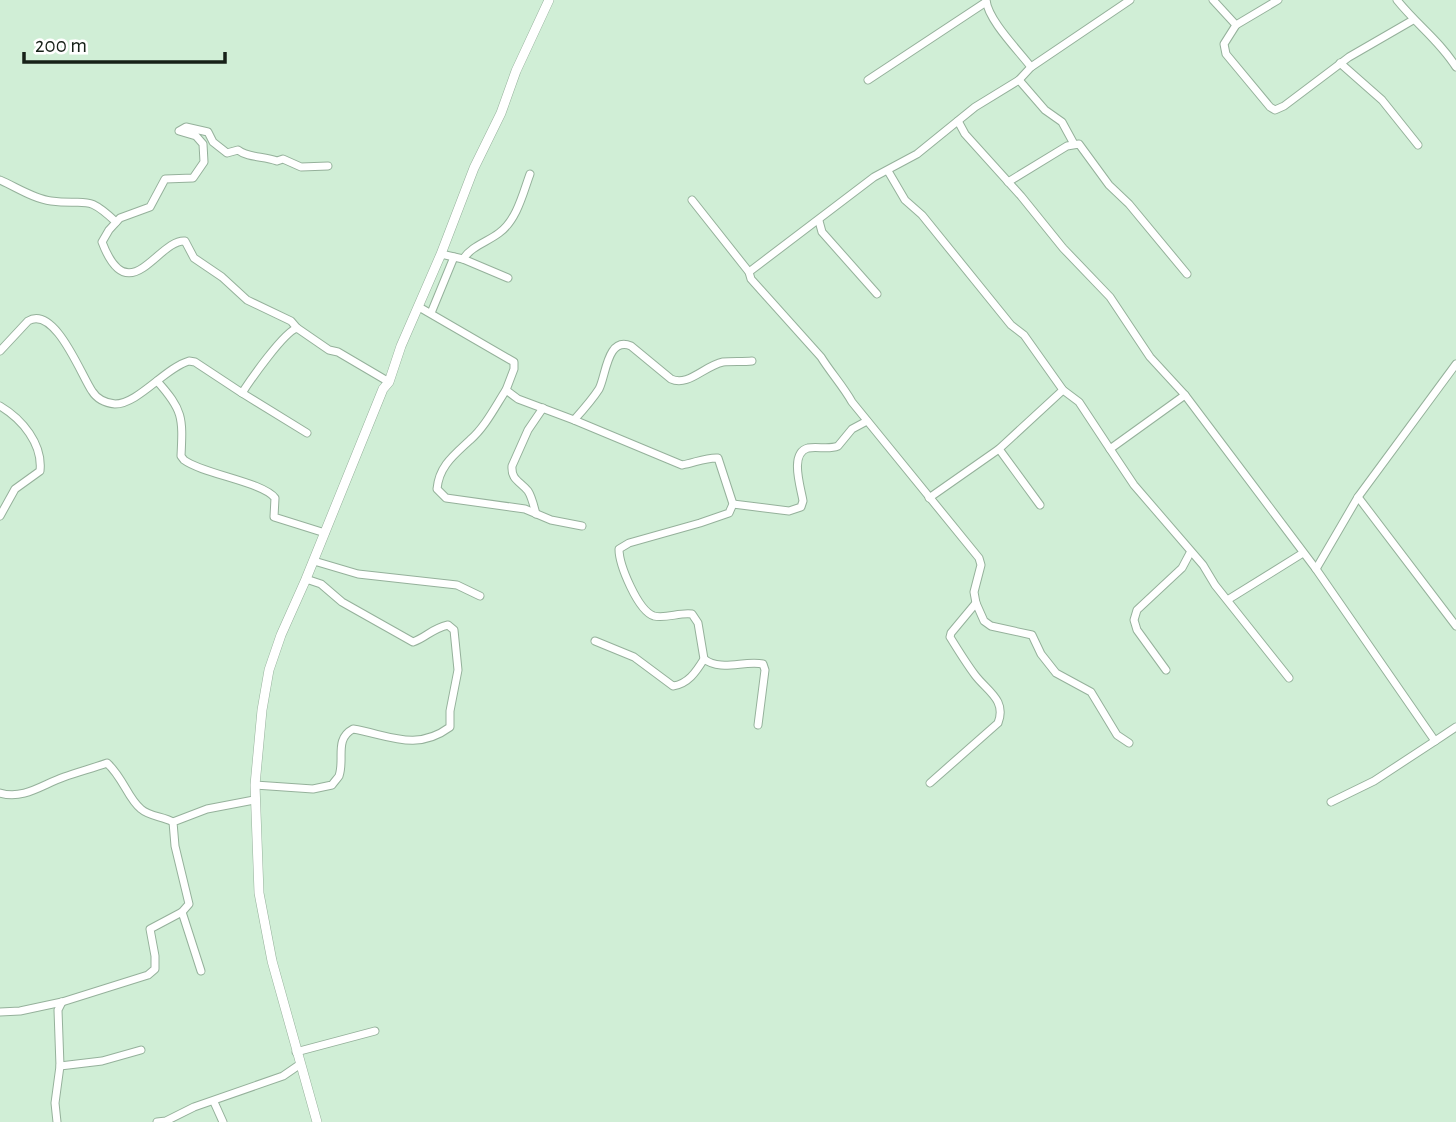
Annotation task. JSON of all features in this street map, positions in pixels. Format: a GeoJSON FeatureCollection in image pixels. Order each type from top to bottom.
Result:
{"type":"FeatureCollection","features":[{"type":"Feature","properties":{"kind":"street"},"geometry":{"type":"LineString","coordinates":[[317,1122],[272,961],[259,893],[254,800],[269,670],[383,389],[389,382],[401,346],[474,168],[501,113],[516,71],[549,0]]}},
{"type":"Feature","properties":{"kind":"street"},"geometry":{"type":"LineString","coordinates":[[749,272],[874,177],[917,154],[975,107],[1020,80],[1031,67],[1130,0]]}},
{"type":"Feature","properties":{"kind":"street"},"geometry":{"type":"LineString","coordinates":[[1213,0],[1236,25]]}},
{"type":"Feature","properties":{"kind":"street"},"geometry":{"type":"LineString","coordinates":[[1278,0],[1236,25],[1224,44],[1226,54],[1272,109],[1278,110],[1340,63],[1413,20]]}},
{"type":"Feature","properties":{"kind":"street"},"geometry":{"type":"LineString","coordinates":[[1397,0],[1413,20],[1444,47],[1456,67]]}},
{"type":"Feature","properties":{"kind":"street"},"geometry":{"type":"LineString","coordinates":[[868,80],[986,1],[993,19],[1031,67]]}},
{"type":"Feature","properties":{"kind":"street"},"geometry":{"type":"LineString","coordinates":[[1340,63],[1382,100],[1418,145]]}},
{"type":"Feature","properties":{"kind":"street"},"geometry":{"type":"LineString","coordinates":[[1020,80],[1045,110],[1062,122],[1074,144]]}},
{"type":"Feature","properties":{"kind":"street"},"geometry":{"type":"LineString","coordinates":[[958,121],[965,134],[1063,248],[1110,297],[1150,357],[1185,395],[1316,569],[1435,741]]}},
{"type":"Feature","properties":{"kind":"street"},"geometry":{"type":"LineString","coordinates":[[328,166],[301,167],[283,159],[277,161],[267,156],[245,155],[238,150],[227,153],[213,142],[208,132],[186,127],[179,131],[196,136],[203,144],[203,164],[193,178],[165,179],[150,207],[120,218],[102,242],[113,264],[120,270],[129,272],[141,270],[173,243],[185,241],[194,258],[222,277],[247,300],[291,321],[329,349],[389,382]]}},
{"type":"Feature","properties":{"kind":"street"},"geometry":{"type":"LineString","coordinates":[[1008,182],[1074,144],[1079,144],[1109,185],[1129,204],[1187,274]]}},
{"type":"Feature","properties":{"kind":"street"},"geometry":{"type":"LineString","coordinates":[[888,171],[905,200],[922,215],[1011,325],[1024,335],[1063,390],[1079,402],[1134,485],[1203,565],[1215,585],[1229,599],[1289,678]]}},
{"type":"Feature","properties":{"kind":"street"},"geometry":{"type":"LineString","coordinates":[[431,313],[459,258],[501,231],[512,219],[530,174]]}},
{"type":"Feature","properties":{"kind":"street"},"geometry":{"type":"LineString","coordinates":[[0,180],[51,201],[80,200],[97,205],[116,222]]}},
{"type":"Feature","properties":{"kind":"street"},"geometry":{"type":"LineString","coordinates":[[692,200],[749,272],[751,279],[821,357],[867,421],[979,558],[981,565],[975,583],[976,603],[984,621],[991,626],[1032,635],[1041,654],[1056,673],[1091,692],[1117,735],[1129,743]]}},
{"type":"Feature","properties":{"kind":"street"},"geometry":{"type":"LineString","coordinates":[[819,221],[822,232],[877,294]]}},
{"type":"Feature","properties":{"kind":"street"},"geometry":{"type":"LineString","coordinates":[[441,254],[459,258],[508,278]]}},
{"type":"Feature","properties":{"kind":"street"},"geometry":{"type":"LineString","coordinates":[[419,307],[514,362],[506,390],[470,440],[458,448],[443,467],[437,489],[440,494],[446,498],[525,509],[551,520],[582,526]]}},
{"type":"Feature","properties":{"kind":"street"},"geometry":{"type":"LineString","coordinates":[[0,351],[28,321],[37,318],[48,322],[70,350],[92,391],[102,401],[122,404],[189,361],[195,362],[307,433]]}},
{"type":"Feature","properties":{"kind":"street"},"geometry":{"type":"LineString","coordinates":[[242,393],[284,337],[293,328],[298,328]]}},
{"type":"Feature","properties":{"kind":"street"},"geometry":{"type":"LineString","coordinates":[[574,420],[601,385],[609,356],[620,345],[631,346],[678,382],[685,382],[699,371],[722,362],[752,361]]}},
{"type":"Feature","properties":{"kind":"street"},"geometry":{"type":"LineString","coordinates":[[1316,569],[1358,497],[1456,364]]}},
{"type":"Feature","properties":{"kind":"street"},"geometry":{"type":"LineString","coordinates":[[156,381],[178,407],[181,418],[181,456],[184,460],[238,481],[265,488],[275,498],[274,517],[325,533]]}},
{"type":"Feature","properties":{"kind":"street"},"geometry":{"type":"LineString","coordinates":[[506,390],[518,399],[682,465],[698,463],[711,457],[718,458],[733,504],[729,513],[629,543],[619,549],[621,564],[643,610],[652,616],[692,614],[698,623],[704,659],[710,664],[763,664],[765,670],[758,725]]}},
{"type":"Feature","properties":{"kind":"street"},"geometry":{"type":"LineString","coordinates":[[929,498],[999,449],[1063,390]]}},
{"type":"Feature","properties":{"kind":"street"},"geometry":{"type":"LineString","coordinates":[[1110,449],[1185,395]]}},
{"type":"Feature","properties":{"kind":"street"},"geometry":{"type":"LineString","coordinates":[[0,406],[11,413],[35,441],[41,462],[40,471],[15,489],[0,516]]}},
{"type":"Feature","properties":{"kind":"street"},"geometry":{"type":"LineString","coordinates":[[536,514],[530,493],[514,478],[512,466],[528,430],[543,408]]}},
{"type":"Feature","properties":{"kind":"street"},"geometry":{"type":"LineString","coordinates":[[733,504],[789,511],[801,507],[803,501],[798,466],[801,453],[805,449],[838,446],[852,429],[867,421]]}},
{"type":"Feature","properties":{"kind":"street"},"geometry":{"type":"LineString","coordinates":[[999,449],[1040,505]]}},
{"type":"Feature","properties":{"kind":"street"},"geometry":{"type":"LineString","coordinates":[[1358,497],[1456,626]]}},
{"type":"Feature","properties":{"kind":"street"},"geometry":{"type":"LineString","coordinates":[[1166,670],[1137,631],[1133,621],[1136,610],[1182,568],[1190,553]]}},
{"type":"Feature","properties":{"kind":"street"},"geometry":{"type":"LineString","coordinates":[[1229,599],[1303,553]]}},
{"type":"Feature","properties":{"kind":"street"},"geometry":{"type":"LineString","coordinates":[[314,561],[358,574],[457,585],[480,596]]}},
{"type":"Feature","properties":{"kind":"street"},"geometry":{"type":"LineString","coordinates":[[255,785],[313,789],[332,785],[339,775],[341,746],[346,732],[353,729],[411,742],[441,734],[450,727],[450,711],[458,670],[454,630],[448,625],[433,629],[413,642],[342,602],[321,584],[306,579]]}},
{"type":"Feature","properties":{"kind":"street"},"geometry":{"type":"LineString","coordinates":[[930,783],[998,723],[1000,718],[995,695],[977,678],[950,637],[976,603]]}},
{"type":"Feature","properties":{"kind":"street"},"geometry":{"type":"LineString","coordinates":[[595,641],[634,657],[673,686],[682,685],[704,659]]}},
{"type":"Feature","properties":{"kind":"street"},"geometry":{"type":"LineString","coordinates":[[1331,802],[1374,781],[1456,727]]}},
{"type":"Feature","properties":{"kind":"street"},"geometry":{"type":"LineString","coordinates":[[0,795],[28,793],[62,777],[107,763],[128,788],[140,809],[173,822],[207,809],[254,800]]}},
{"type":"Feature","properties":{"kind":"street"},"geometry":{"type":"LineString","coordinates":[[0,1012],[20,1012],[62,1002],[148,975],[155,968],[150,929],[182,912],[189,904],[175,846],[173,822]]}},
{"type":"Feature","properties":{"kind":"street"},"geometry":{"type":"LineString","coordinates":[[182,912],[201,971]]}},
{"type":"Feature","properties":{"kind":"street"},"geometry":{"type":"LineString","coordinates":[[57,1122],[55,1103],[60,1066],[58,1010],[62,1002]]}},
{"type":"Feature","properties":{"kind":"street"},"geometry":{"type":"LineString","coordinates":[[296,1052],[375,1031]]}},
{"type":"Feature","properties":{"kind":"street"},"geometry":{"type":"LineString","coordinates":[[60,1066],[102,1061],[141,1049]]}},
{"type":"Feature","properties":{"kind":"street"},"geometry":{"type":"LineString","coordinates":[[158,1122],[283,1076],[299,1065]]}},
{"type":"Feature","properties":{"kind":"street"},"geometry":{"type":"LineString","coordinates":[[214,1102],[223,1122]]}}]}
